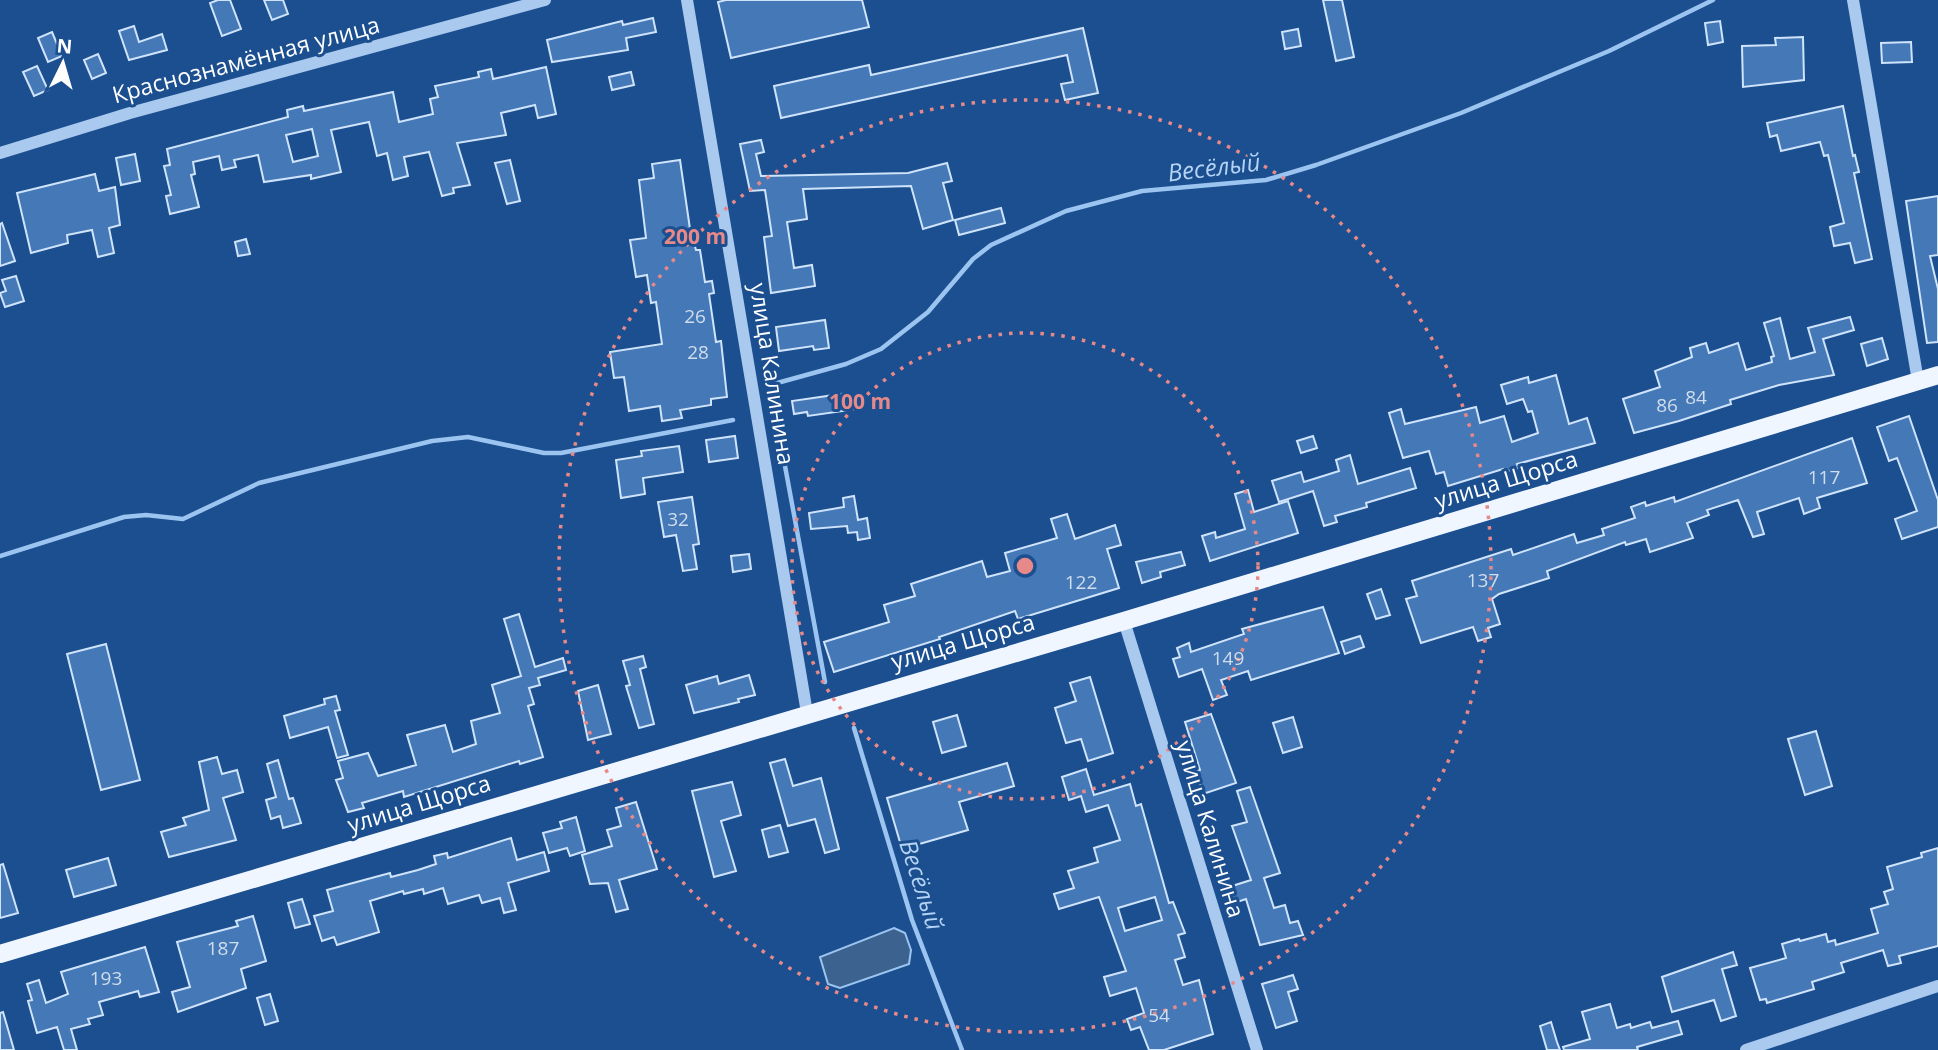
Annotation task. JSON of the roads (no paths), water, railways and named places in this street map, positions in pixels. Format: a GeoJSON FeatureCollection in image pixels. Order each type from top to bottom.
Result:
{"type":"FeatureCollection","features":[{"type":"Feature","properties":{"kind":"main road","name":"улица Щорса"},"geometry":{"type":"LineString","coordinates":[[0,954],[1124,621],[1938,375]]}},
{"type":"Feature","properties":{"kind":"street","name":"Краснознамённая улица"},"geometry":{"type":"LineString","coordinates":[[0,153],[130,113],[545,0]]}},
{"type":"Feature","properties":{"kind":"street","name":"улица Калинина"},"geometry":{"type":"LineString","coordinates":[[687,0],[702,76],[807,713]]}},
{"type":"Feature","properties":{"kind":"street"},"geometry":{"type":"LineString","coordinates":[[1853,0],[1918,381]]}},
{"type":"Feature","properties":{"kind":"street","name":"улица Калинина"},"geometry":{"type":"LineString","coordinates":[[1124,621],[1257,1050]]}},
{"type":"Feature","properties":{"kind":"street"},"geometry":{"type":"LineString","coordinates":[[1746,1050],[1938,986]]}},
{"type":"Feature","properties":{"kind":"water"},"geometry":{"type":"Polygon","coordinates":[[[894,928],[905,933],[911,950],[909,964],[840,988],[828,984],[820,957],[894,928]]]}},
{"type":"Feature","properties":{"kind":"waterway","name":"Весёлый"},"geometry":{"type":"LineString","coordinates":[[825,682],[770,385],[846,364],[881,349],[928,312],[973,259],[991,245],[1066,211],[1142,191],[1266,180],[1316,165],[1461,113],[1609,51],[1713,0]]}},
{"type":"Feature","properties":{"kind":"waterway"},"geometry":{"type":"LineString","coordinates":[[0,556],[124,517],[146,515],[183,519],[259,483],[432,441],[468,437],[544,453],[561,453],[733,420]]}},
{"type":"Feature","properties":{"kind":"waterway","name":"Весёлый"},"geometry":{"type":"LineString","coordinates":[[854,728],[912,920],[962,1050]]}}]}
